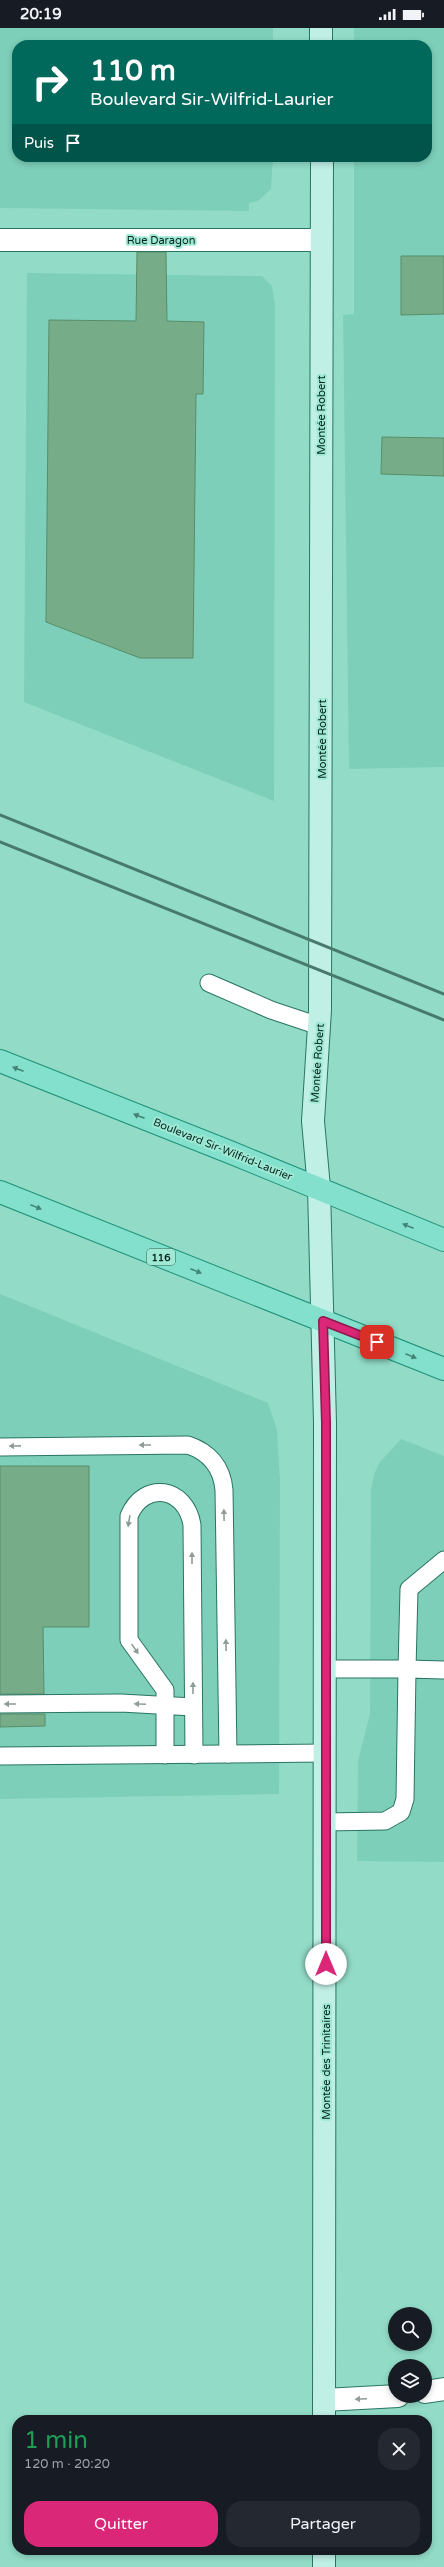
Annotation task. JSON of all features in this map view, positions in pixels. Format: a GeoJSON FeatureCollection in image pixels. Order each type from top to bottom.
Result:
{"type":"FeatureCollection","features":[{"type":"Feature","properties":{"kind":"main road","name":"Boulevard Sir-Wilfrid-Laurier"},"geometry":{"type":"LineString","coordinates":[[0,1062],[319,1188],[444,1240]]}},
{"type":"Feature","properties":{"kind":"main road","name":"116"},"geometry":{"type":"LineString","coordinates":[[0,1192],[444,1369]]}},
{"type":"Feature","properties":{"kind":"street"},"geometry":{"type":"LineString","coordinates":[[321,28],[321,40]]}},
{"type":"Feature","properties":{"kind":"street","name":"Montée Robert"},"geometry":{"type":"LineString","coordinates":[[322,162],[322,784],[319,1026],[313,1121],[319,1188],[323,1321]]}},
{"type":"Feature","properties":{"kind":"street","name":"Rue Daragon"},"geometry":{"type":"LineString","coordinates":[[0,240],[321,240]]}},
{"type":"Feature","properties":{"kind":"street","name":"Montée des Trinitaires"},"geometry":{"type":"LineString","coordinates":[[323,1321],[326,1669],[324,2410]]}},
{"type":"Feature","properties":{"kind":"street"},"geometry":{"type":"LineString","coordinates":[[432,2391],[444,2389]]}},
{"type":"Feature","properties":{"kind":"street"},"geometry":{"type":"LineString","coordinates":[[324,2410],[388,2398]]}},
{"type":"Feature","properties":{"kind":"street"},"geometry":{"type":"LineString","coordinates":[[324,2555],[324,2567]]}},
{"type":"Feature","properties":{"kind":"lane"},"geometry":{"type":"LineString","coordinates":[[210,983],[271,1010],[319,1026]]}},
{"type":"Feature","properties":{"kind":"lane"},"geometry":{"type":"LineString","coordinates":[[0,1446],[188,1445],[197,1448],[214,1461],[223,1480],[224,1490],[228,1754]]}},
{"type":"Feature","properties":{"kind":"lane"},"geometry":{"type":"LineString","coordinates":[[165,1755],[164,1690],[129,1640],[128,1516],[132,1508],[144,1496],[160,1492],[169,1494],[183,1502],[192,1521],[194,1755]]}},
{"type":"Feature","properties":{"kind":"lane"},"geometry":{"type":"LineString","coordinates":[[325,1822],[384,1821],[401,1812],[405,1799],[409,1589],[444,1560]]}},
{"type":"Feature","properties":{"kind":"lane"},"geometry":{"type":"LineString","coordinates":[[326,1669],[444,1670]]}},
{"type":"Feature","properties":{"kind":"lane"},"geometry":{"type":"LineString","coordinates":[[0,1704],[165,1705],[193,1707]]}},
{"type":"Feature","properties":{"kind":"lane"},"geometry":{"type":"LineString","coordinates":[[0,1756],[325,1753]]}},
{"type":"Feature","properties":{"kind":"shaded area"},"geometry":{"type":"Polygon","coordinates":[[[0,28],[273,28],[273,40],[12,40],[12,162],[273,162],[271,189],[258,201],[249,203],[249,211],[0,208],[0,28]]]}},
{"type":"Feature","properties":{"kind":"shaded area"},"geometry":{"type":"Polygon","coordinates":[[[354,28],[444,28],[444,767],[349,769],[343,315],[354,314],[354,162],[432,162],[432,40],[354,40],[354,28]]]}},
{"type":"Feature","properties":{"kind":"shaded area"},"geometry":{"type":"Polygon","coordinates":[[[27,273],[262,276],[272,286],[275,306],[274,801],[24,702],[27,273]]]}},
{"type":"Feature","properties":{"kind":"shaded area"},"geometry":{"type":"Polygon","coordinates":[[[0,1294],[268,1403],[277,1430],[280,1481],[279,1794],[0,1799],[0,1294]]]}},
{"type":"Feature","properties":{"kind":"shaded area"},"geometry":{"type":"Polygon","coordinates":[[[401,1439],[444,1456],[444,1862],[357,1861],[358,1761],[370,1714],[371,1491],[374,1474],[380,1462],[401,1439]]]}},
{"type":"Feature","properties":{"kind":"building"},"geometry":{"type":"Polygon","coordinates":[[[137,252],[166,252],[167,321],[204,322],[203,394],[196,394],[193,658],[140,658],[46,622],[49,320],[136,321],[137,252]]]}},
{"type":"Feature","properties":{"kind":"building"},"geometry":{"type":"Polygon","coordinates":[[[401,256],[444,256],[444,314],[401,315],[401,256]]]}},
{"type":"Feature","properties":{"kind":"building"},"geometry":{"type":"Polygon","coordinates":[[[382,437],[444,438],[444,476],[381,474],[382,437]]]}},
{"type":"Feature","properties":{"kind":"building"},"geometry":{"type":"Polygon","coordinates":[[[0,1466],[89,1466],[89,1627],[43,1627],[44,1694],[0,1694],[0,1466]]]}},
{"type":"Feature","properties":{"kind":"building"},"geometry":{"type":"Polygon","coordinates":[[[0,1714],[45,1714],[45,1726],[0,1727],[0,1714]]]}},
{"type":"Feature","properties":{"kind":"railway"},"geometry":{"type":"LineString","coordinates":[[0,815],[444,994]]}},
{"type":"Feature","properties":{"kind":"railway"},"geometry":{"type":"LineString","coordinates":[[0,842],[444,1020]]}},
{"type":"Feature","properties":{"kind":"route"},"geometry":{"type":"LineString","coordinates":[[326,1964],[326,1423],[323,1321],[377,1342]]}}]}
